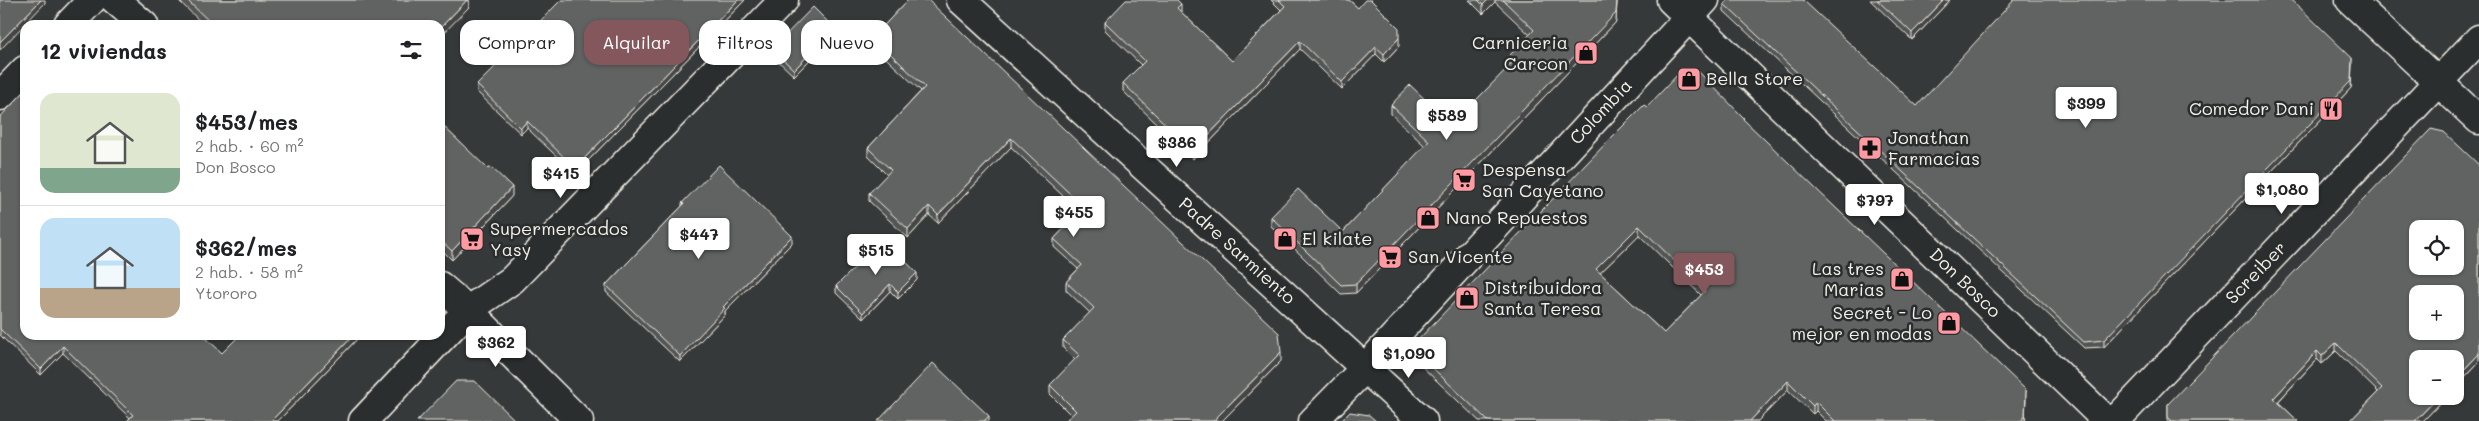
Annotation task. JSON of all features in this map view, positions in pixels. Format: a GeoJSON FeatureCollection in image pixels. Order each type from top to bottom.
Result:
{"type":"FeatureCollection","features":[{"type":"Feature","properties":{"kind":"street"},"geometry":{"type":"LineString","coordinates":[[73,20],[92,0]]}},
{"type":"Feature","properties":{"kind":"street"},"geometry":{"type":"LineString","coordinates":[[115,0],[138,20]]}},
{"type":"Feature","properties":{"kind":"street"},"geometry":{"type":"LineString","coordinates":[[445,334],[468,310],[512,280],[784,0]]}},
{"type":"Feature","properties":{"kind":"street","name":"Padre Sarmiento"},"geometry":{"type":"LineString","coordinates":[[961,0],[1423,421]]}},
{"type":"Feature","properties":{"kind":"street"},"geometry":{"type":"LineString","coordinates":[[2350,0],[2479,120]]}},
{"type":"Feature","properties":{"kind":"street","name":"Colombia"},"geometry":{"type":"LineString","coordinates":[[1313,421],[1365,368],[1688,6]]}},
{"type":"Feature","properties":{"kind":"street","name":"Don Bosco"},"geometry":{"type":"LineString","coordinates":[[1688,6],[2107,421]]}},
{"type":"Feature","properties":{"kind":"street","name":"Screiber"},"geometry":{"type":"LineString","coordinates":[[2115,421],[2479,39]]}},
{"type":"Feature","properties":{"kind":"street"},"geometry":{"type":"LineString","coordinates":[[0,96],[20,75]]}},
{"type":"Feature","properties":{"kind":"street"},"geometry":{"type":"LineString","coordinates":[[445,290],[468,310],[579,421]]}},
{"type":"Feature","properties":{"kind":"street"},"geometry":{"type":"LineString","coordinates":[[363,421],[440,340]]}},
{"type":"Feature","properties":{"kind":"building"},"geometry":{"type":"Polygon","coordinates":[[[0,0],[41,0],[20,20],[0,42],[0,0]]]}},
{"type":"Feature","properties":{"kind":"building"},"geometry":{"type":"Polygon","coordinates":[[[187,0],[467,0],[445,23],[445,20],[208,20],[187,0]]]}},
{"type":"Feature","properties":{"kind":"building"},"geometry":{"type":"Polygon","coordinates":[[[561,0],[738,0],[719,20],[699,20],[699,40],[689,51],[689,20],[584,20],[584,65],[675,65],[575,168],[527,121],[521,128],[477,85],[497,65],[574,65],[574,20],[541,20],[561,0]]]}},
{"type":"Feature","properties":{"kind":"building"},"geometry":{"type":"Polygon","coordinates":[[[908,0],[928,0],[1279,333],[1281,352],[1213,421],[1065,421],[1076,411],[1050,385],[1079,355],[1063,340],[1094,308],[1066,282],[1082,265],[1054,239],[1084,207],[1011,138],[938,215],[929,206],[908,229],[869,193],[891,170],[868,148],[925,87],[892,55],[892,20],[889,20],[908,0]]]}},
{"type":"Feature","properties":{"kind":"building"},"geometry":{"type":"Polygon","coordinates":[[[1126,0],[1177,0],[1181,4],[1177,8],[1232,61],[1285,6],[1279,0],[1349,0],[1358,8],[1365,0],[1371,0],[1399,28],[1399,38],[1384,54],[1376,47],[1342,82],[1300,41],[1193,151],[1123,83],[1145,61],[1105,22],[1126,0]]]}},
{"type":"Feature","properties":{"kind":"building"},"geometry":{"type":"Polygon","coordinates":[[[1478,0],[1488,0],[1483,5],[1478,0]]]}},
{"type":"Feature","properties":{"kind":"building"},"geometry":{"type":"Polygon","coordinates":[[[1503,0],[1617,0],[1616,13],[1356,284],[1341,285],[1271,217],[1298,189],[1343,232],[1429,141],[1391,105],[1410,85],[1452,125],[1514,61],[1509,56],[1534,30],[1503,0]]]}},
{"type":"Feature","properties":{"kind":"building"},"geometry":{"type":"Polygon","coordinates":[[[1729,0],[1803,0],[1917,106],[2014,0],[2292,0],[2352,58],[2351,81],[2104,340],[2084,342],[1724,4],[1729,0]]]}},
{"type":"Feature","properties":{"kind":"building"},"geometry":{"type":"Polygon","coordinates":[[[1877,0],[1944,0],[1912,33],[1877,0]]]}},
{"type":"Feature","properties":{"kind":"building"},"geometry":{"type":"Polygon","coordinates":[[[813,7],[826,20],[801,20],[801,63],[794,70],[789,65],[791,65],[791,30],[813,7]]]}},
{"type":"Feature","properties":{"kind":"building"},"geometry":{"type":"Polygon","coordinates":[[[1681,71],[1698,71],[1743,119],[2026,390],[2025,416],[2021,421],[1835,421],[1816,402],[1813,406],[1788,381],[1750,421],[1488,421],[1417,353],[1417,341],[1609,140],[1644,105],[1647,107],[1681,71]],[[1639,226],[1596,269],[1664,333],[1705,291],[1639,226]]]}},
{"type":"Feature","properties":{"kind":"building"},"geometry":{"type":"Polygon","coordinates":[[[20,96],[20,340],[208,340],[222,353],[235,340],[349,340],[271,421],[127,421],[133,415],[63,346],[41,369],[0,329],[0,117],[20,96]]]}},
{"type":"Feature","properties":{"kind":"building"},"geometry":{"type":"Polygon","coordinates":[[[445,128],[488,169],[491,167],[512,187],[452,251],[445,245],[445,128]]]}},
{"type":"Feature","properties":{"kind":"building"},"geometry":{"type":"Polygon","coordinates":[[[2431,129],[2444,132],[2479,165],[2479,354],[2464,370],[2464,350],[2409,350],[2409,405],[2430,405],[2415,421],[2350,421],[2382,388],[2336,343],[2322,356],[2317,351],[2274,398],[2298,421],[2172,421],[2168,417],[2168,404],[2431,129]]]}},
{"type":"Feature","properties":{"kind":"building"},"geometry":{"type":"Polygon","coordinates":[[[719,165],[792,236],[723,307],[725,308],[680,356],[606,285],[719,165]]]}},
{"type":"Feature","properties":{"kind":"building"},"geometry":{"type":"Polygon","coordinates":[[[884,239],[917,273],[898,292],[890,284],[863,313],[836,286],[884,239]]]}},
{"type":"Feature","properties":{"kind":"building"},"geometry":{"type":"Polygon","coordinates":[[[933,363],[989,416],[984,421],[878,421],[933,363]]]}},
{"type":"Feature","properties":{"kind":"building"},"geometry":{"type":"Polygon","coordinates":[[[456,381],[475,381],[516,421],[417,421],[456,381]]]}},
{"type":"Feature","properties":{"kind":"building"},"geometry":{"type":"Polygon","coordinates":[[[1350,412],[1369,415],[1376,421],[1341,421],[1350,412]]]}},
{"type":"Feature","properties":{"kind":"place","name":"Carniceria Carcon"},"geometry":{"type":"Point","coordinates":[1586,53]}},
{"type":"Feature","properties":{"kind":"place","name":"Bella Store"},"geometry":{"type":"Point","coordinates":[1689,79]}},
{"type":"Feature","properties":{"kind":"place","name":"Comedor Dani"},"geometry":{"type":"Point","coordinates":[2331,109]}},
{"type":"Feature","properties":{"kind":"place","name":"Jonathan Farmacias"},"geometry":{"type":"Point","coordinates":[1870,148]}},
{"type":"Feature","properties":{"kind":"place","name":"Despensa San Cayetano"},"geometry":{"type":"Point","coordinates":[1464,180]}},
{"type":"Feature","properties":{"kind":"place","name":"Nano Repuestos"},"geometry":{"type":"Point","coordinates":[1428,218]}},
{"type":"Feature","properties":{"kind":"place","name":"Supermercados Yasy"},"geometry":{"type":"Point","coordinates":[472,239]}},
{"type":"Feature","properties":{"kind":"place","name":"El kilate"},"geometry":{"type":"Point","coordinates":[1285,239]}},
{"type":"Feature","properties":{"kind":"place","name":"San Vicente"},"geometry":{"type":"Point","coordinates":[1390,257]}},
{"type":"Feature","properties":{"kind":"place","name":"Las tres Marias"},"geometry":{"type":"Point","coordinates":[1902,279]}},
{"type":"Feature","properties":{"kind":"place","name":"Distribuidora Santa Teresa"},"geometry":{"type":"Point","coordinates":[1467,298]}},
{"type":"Feature","properties":{"kind":"place","name":"Secret - Lo mejor en modas"},"geometry":{"type":"Point","coordinates":[1949,323]}}]}
